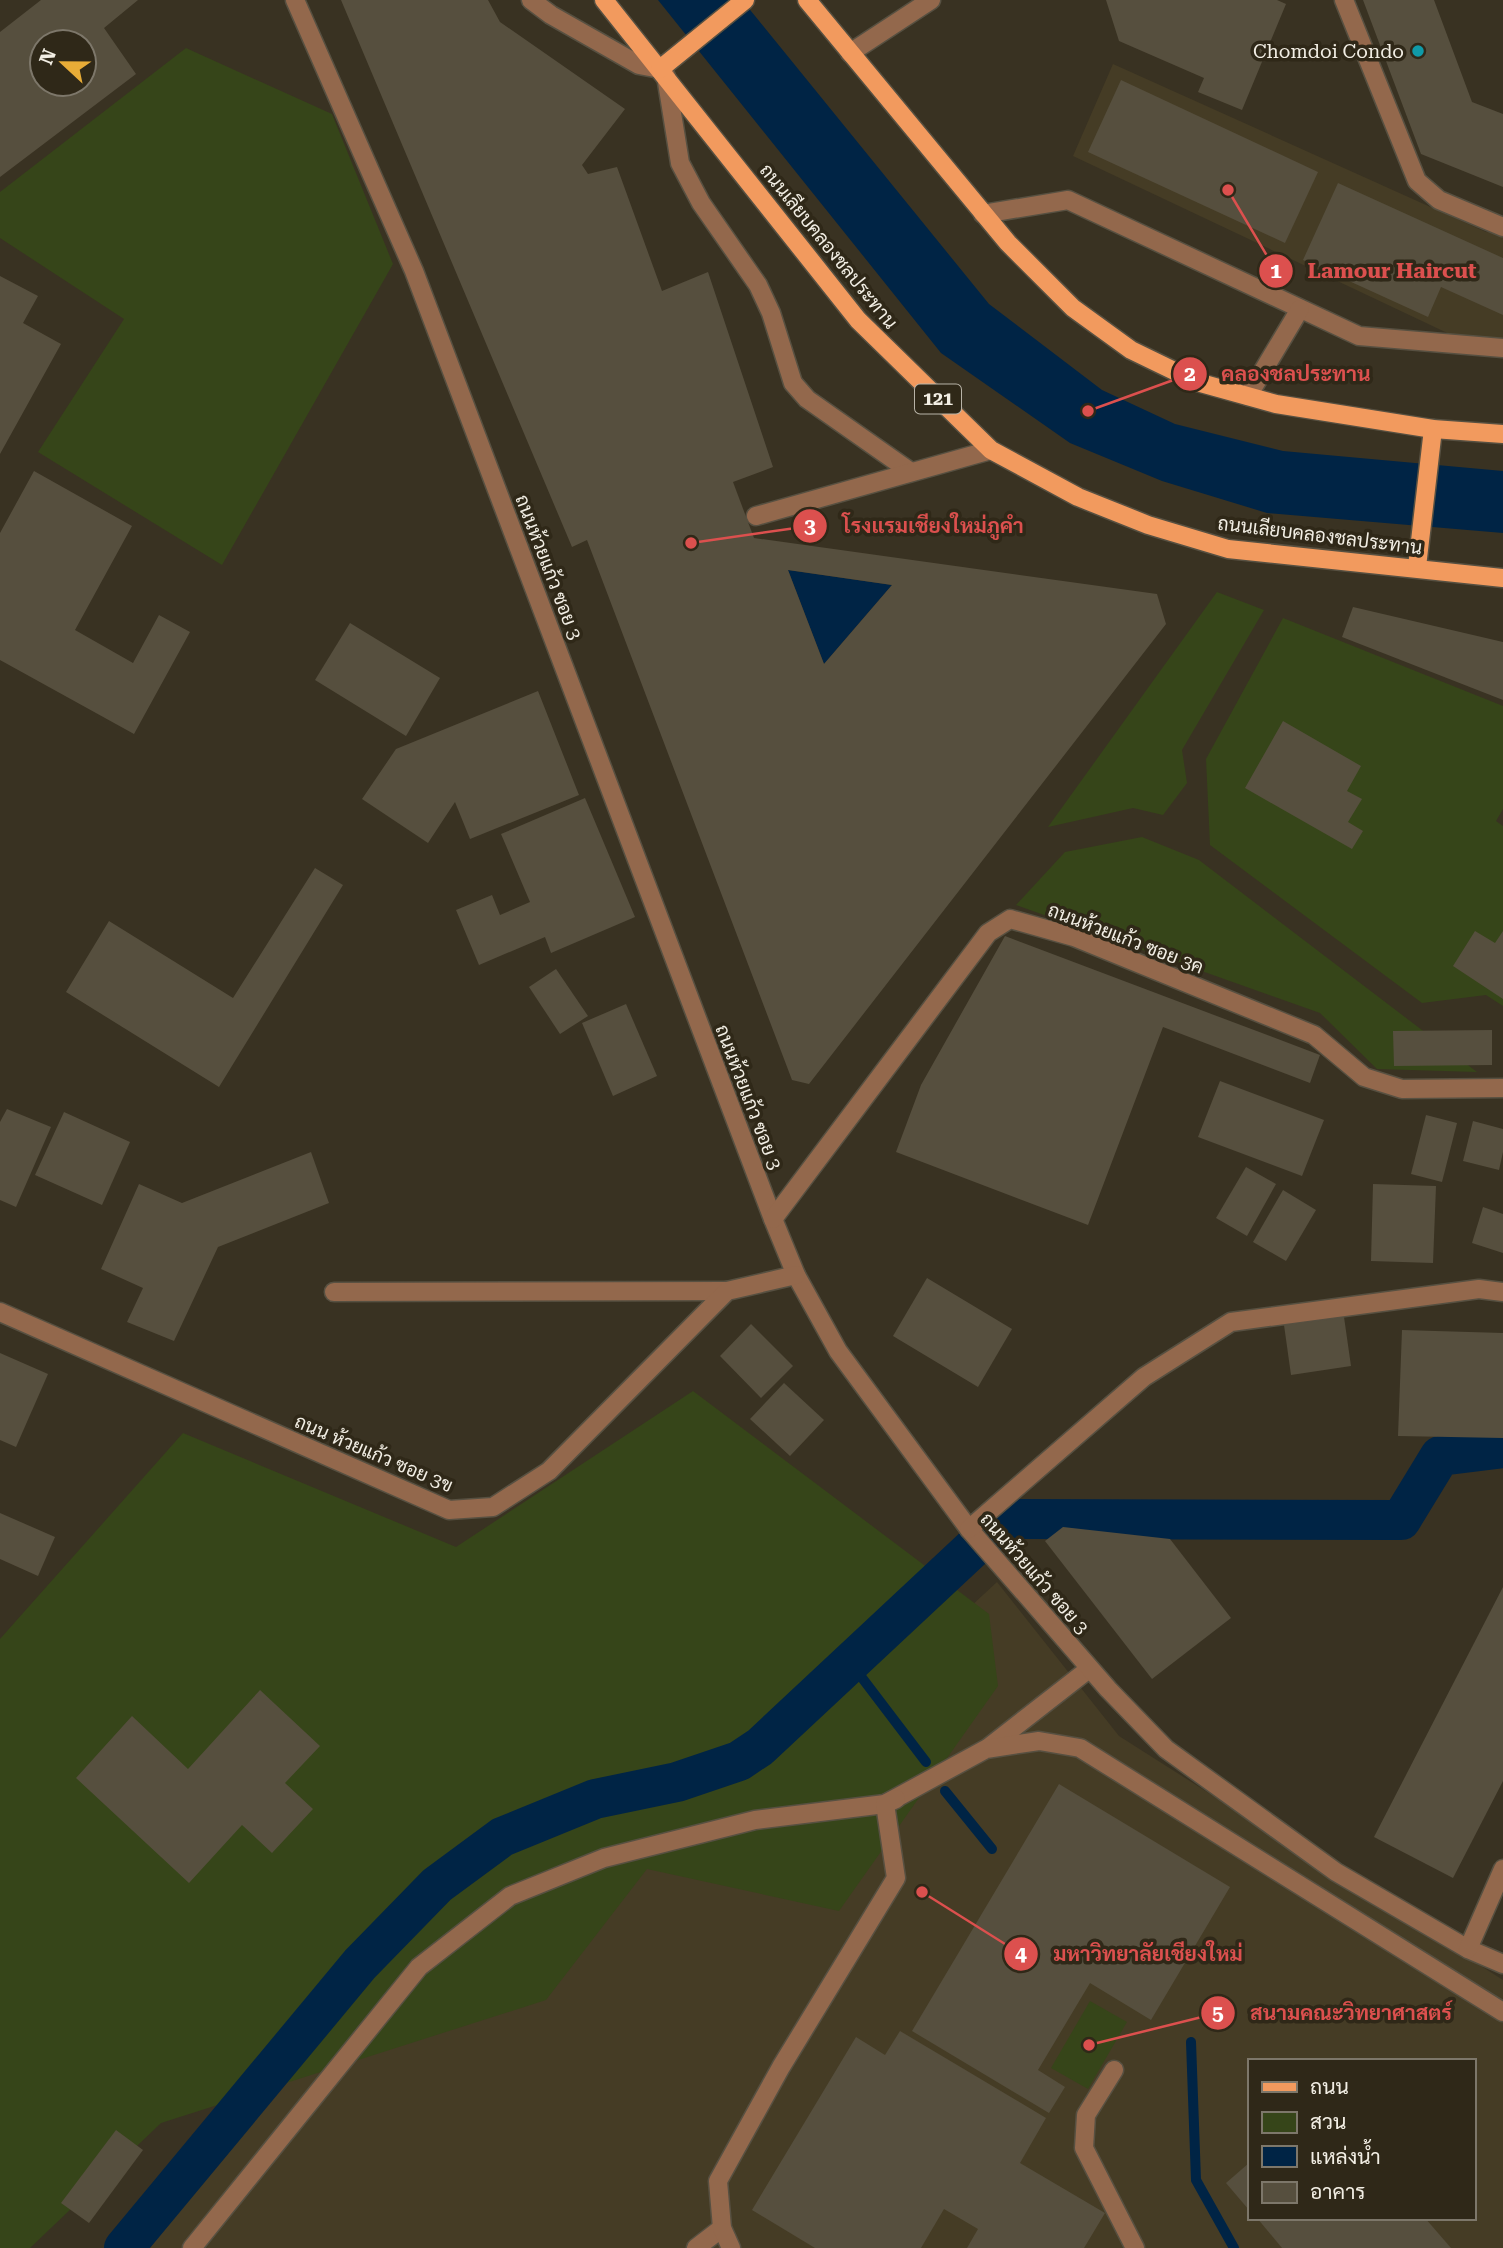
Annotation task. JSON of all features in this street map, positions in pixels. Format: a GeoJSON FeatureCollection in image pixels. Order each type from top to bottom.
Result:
{"type":"FeatureCollection","features":[{"type":"Feature","properties":{"kind":"main road","name":"ถนนเลียบคลองชลประทาน"},"geometry":{"type":"LineString","coordinates":[[604,0],[858,320],[990,450],[1078,497],[1148,525],[1228,549],[1503,578]]}},
{"type":"Feature","properties":{"kind":"main road"},"geometry":{"type":"LineString","coordinates":[[663,72],[683,50],[745,0]]}},
{"type":"Feature","properties":{"kind":"main road"},"geometry":{"type":"LineString","coordinates":[[807,0],[983,214],[1073,308],[1131,350],[1197,382],[1276,404],[1433,429],[1503,434]]}},
{"type":"Feature","properties":{"kind":"main road"},"geometry":{"type":"LineString","coordinates":[[1417,567],[1433,429]]}},
{"type":"Feature","properties":{"kind":"street","name":"ถนนห้วยแก้ว ซอย 3"},"geometry":{"type":"LineString","coordinates":[[295,0],[414,271],[773,1219],[796,1275],[838,1351],[969,1529],[1089,1669],[1166,1749],[1336,1872],[1468,1949],[1503,1965]]}},
{"type":"Feature","properties":{"kind":"street"},"geometry":{"type":"LineString","coordinates":[[531,0],[551,15],[639,65],[663,72],[680,163],[701,203],[758,285],[771,313],[793,383],[807,399],[911,472]]}},
{"type":"Feature","properties":{"kind":"street"},"geometry":{"type":"LineString","coordinates":[[850,53],[931,0]]}},
{"type":"Feature","properties":{"kind":"street"},"geometry":{"type":"LineString","coordinates":[[1344,0],[1416,181],[1440,200],[1503,226]]}},
{"type":"Feature","properties":{"kind":"street"},"geometry":{"type":"LineString","coordinates":[[983,214],[1068,200],[1359,336],[1503,348]]}},
{"type":"Feature","properties":{"kind":"street"},"geometry":{"type":"LineString","coordinates":[[1248,396],[1300,309]]}},
{"type":"Feature","properties":{"kind":"street"},"geometry":{"type":"LineString","coordinates":[[756,516],[990,450]]}},
{"type":"Feature","properties":{"kind":"street","name":"ถนนห้วยแก้ว ซอย 3ค"},"geometry":{"type":"LineString","coordinates":[[773,1219],[988,933],[1010,919],[1074,937],[1314,1035],[1364,1076],[1402,1089],[1503,1088]]}},
{"type":"Feature","properties":{"kind":"street"},"geometry":{"type":"LineString","coordinates":[[334,1292],[727,1291],[796,1275]]}},
{"type":"Feature","properties":{"kind":"street"},"geometry":{"type":"LineString","coordinates":[[969,1529],[1144,1377],[1231,1322],[1479,1289],[1503,1292]]}},
{"type":"Feature","properties":{"kind":"street","name":"ถนน ห้วยแก้ว ซอย 3ข"},"geometry":{"type":"LineString","coordinates":[[0,1312],[449,1510],[493,1507],[549,1471],[727,1291]]}},
{"type":"Feature","properties":{"kind":"street"},"geometry":{"type":"LineString","coordinates":[[192,2248],[419,1967],[510,1896],[604,1858],[742,1824],[886,1804],[986,1749],[1089,1669]]}},
{"type":"Feature","properties":{"kind":"street"},"geometry":{"type":"LineString","coordinates":[[986,1749],[1039,1741],[1080,1748],[1156,1798],[1503,2011]]}},
{"type":"Feature","properties":{"kind":"street"},"geometry":{"type":"LineString","coordinates":[[731,2248],[722,2228],[718,2181],[781,2067],[896,1878],[886,1804]]}},
{"type":"Feature","properties":{"kind":"street"},"geometry":{"type":"LineString","coordinates":[[1468,1949],[1503,1869]]}},
{"type":"Feature","properties":{"kind":"street"},"geometry":{"type":"LineString","coordinates":[[1114,2070],[1086,2115],[1084,2148],[1135,2248]]}},
{"type":"Feature","properties":{"kind":"street"},"geometry":{"type":"LineString","coordinates":[[696,2248],[722,2228]]}},
{"type":"Feature","properties":{"kind":"shaded area"},"geometry":{"type":"Polygon","coordinates":[[[1113,64],[1486,232],[1503,233],[1503,342],[1460,339],[1073,156],[1113,64]]]}},
{"type":"Feature","properties":{"kind":"shaded area"},"geometry":{"type":"Polygon","coordinates":[[[997,1582],[1119,1736],[1503,1980],[1503,2248],[108,2248],[142,2233],[285,2037],[764,1798],[997,1582]]]}},
{"type":"Feature","properties":{"kind":"green space"},"geometry":{"type":"Polygon","coordinates":[[[186,48],[332,114],[393,264],[222,565],[38,452],[124,319],[0,238],[0,192],[186,48]]]}},
{"type":"Feature","properties":{"kind":"green space"},"geometry":{"type":"Polygon","coordinates":[[[1217,592],[1264,610],[1182,750],[1187,783],[1163,815],[1133,808],[1048,827],[1217,592]]]}},
{"type":"Feature","properties":{"kind":"green space"},"geometry":{"type":"Polygon","coordinates":[[[1283,618],[1503,706],[1503,809],[1496,821],[1503,826],[1503,1006],[1486,995],[1422,1003],[1210,845],[1206,759],[1283,618]]]}},
{"type":"Feature","properties":{"kind":"green space"},"geometry":{"type":"Polygon","coordinates":[[[1142,837],[1199,860],[1477,1072],[1377,1069],[1320,1013],[1016,905],[1065,852],[1142,837]]]}},
{"type":"Feature","properties":{"kind":"green space"},"geometry":{"type":"Polygon","coordinates":[[[693,1391],[989,1614],[998,1686],[839,1911],[647,1869],[546,2000],[161,2123],[30,2248],[0,2248],[0,1639],[183,1433],[456,1547],[693,1391]]]}},
{"type":"Feature","properties":{"kind":"green space"},"geometry":{"type":"Polygon","coordinates":[[[1090,2001],[1127,2022],[1088,2089],[1051,2068],[1090,2001]]]}},
{"type":"Feature","properties":{"kind":"water"},"geometry":{"type":"Polygon","coordinates":[[[658,0],[742,0],[989,304],[1102,390],[1175,424],[1283,451],[1503,471],[1503,533],[1267,513],[1162,481],[1070,443],[941,353],[658,0]]]}},
{"type":"Feature","properties":{"kind":"water"},"geometry":{"type":"Polygon","coordinates":[[[788,570],[892,585],[824,664],[788,570]]]}},
{"type":"Feature","properties":{"kind":"building"},"geometry":{"type":"Polygon","coordinates":[[[41,0],[138,0],[104,28],[136,74],[0,177],[0,32],[41,0]]]}},
{"type":"Feature","properties":{"kind":"building"},"geometry":{"type":"Polygon","coordinates":[[[341,0],[488,0],[500,22],[625,109],[582,165],[588,174],[617,167],[662,291],[708,272],[773,467],[733,482],[754,538],[1157,594],[1166,624],[809,1084],[792,1080],[587,540],[572,547],[341,0]],[[788,570],[824,664],[892,585],[788,570]]]}},
{"type":"Feature","properties":{"kind":"building"},"geometry":{"type":"Polygon","coordinates":[[[1106,0],[1277,0],[1286,4],[1242,110],[1198,92],[1204,78],[1119,41],[1106,0]]]}},
{"type":"Feature","properties":{"kind":"building","name":"Chomdoi Condo"},"geometry":{"type":"Polygon","coordinates":[[[1363,0],[1434,0],[1472,102],[1503,114],[1503,187],[1421,154],[1363,0]]]}},
{"type":"Feature","properties":{"kind":"building"},"geometry":{"type":"Polygon","coordinates":[[[1121,80],[1318,172],[1285,243],[1088,152],[1121,80]]]}},
{"type":"Feature","properties":{"kind":"building"},"geometry":{"type":"Polygon","coordinates":[[[1338,183],[1503,258],[1503,315],[1441,287],[1428,317],[1303,260],[1338,183]]]}},
{"type":"Feature","properties":{"kind":"building"},"geometry":{"type":"Polygon","coordinates":[[[0,276],[38,296],[23,323],[61,344],[0,454],[0,276]]]}},
{"type":"Feature","properties":{"kind":"building"},"geometry":{"type":"Polygon","coordinates":[[[34,471],[132,526],[75,630],[133,663],[159,615],[190,632],[134,734],[0,660],[0,533],[34,471]]]}},
{"type":"Feature","properties":{"kind":"building"},"geometry":{"type":"Polygon","coordinates":[[[1353,607],[1503,642],[1503,700],[1342,637],[1353,607]]]}},
{"type":"Feature","properties":{"kind":"building"},"geometry":{"type":"Polygon","coordinates":[[[350,623],[440,678],[406,736],[315,680],[350,623]]]}},
{"type":"Feature","properties":{"kind":"building"},"geometry":{"type":"Polygon","coordinates":[[[538,691],[579,795],[470,839],[455,802],[428,843],[362,799],[396,749],[538,691]]]}},
{"type":"Feature","properties":{"kind":"building"},"geometry":{"type":"Polygon","coordinates":[[[1283,721],[1361,766],[1347,791],[1362,799],[1348,822],[1363,831],[1352,849],[1245,788],[1283,721]]]}},
{"type":"Feature","properties":{"kind":"building"},"geometry":{"type":"Polygon","coordinates":[[[585,798],[635,917],[551,953],[545,937],[479,965],[456,910],[492,895],[500,915],[530,902],[501,834],[585,798]]]}},
{"type":"Feature","properties":{"kind":"building"},"geometry":{"type":"Polygon","coordinates":[[[315,868],[343,885],[219,1087],[66,992],[109,921],[233,998],[315,868]]]}},
{"type":"Feature","properties":{"kind":"building"},"geometry":{"type":"Polygon","coordinates":[[[1475,931],[1495,943],[1503,931],[1503,999],[1453,966],[1475,931]]]}},
{"type":"Feature","properties":{"kind":"building"},"geometry":{"type":"Polygon","coordinates":[[[1005,936],[1320,1055],[1310,1083],[1163,1027],[1088,1225],[896,1152],[921,1085],[1005,936]]]}},
{"type":"Feature","properties":{"kind":"building"},"geometry":{"type":"Polygon","coordinates":[[[556,969],[588,1016],[560,1034],[529,987],[556,969]]]}},
{"type":"Feature","properties":{"kind":"building"},"geometry":{"type":"Polygon","coordinates":[[[626,1004],[657,1076],[613,1096],[582,1023],[626,1004]]]}},
{"type":"Feature","properties":{"kind":"building"},"geometry":{"type":"Polygon","coordinates":[[[1492,1030],[1492,1065],[1394,1066],[1393,1031],[1492,1030]]]}},
{"type":"Feature","properties":{"kind":"building"},"geometry":{"type":"Polygon","coordinates":[[[1220,1081],[1324,1120],[1302,1176],[1198,1137],[1220,1081]]]}},
{"type":"Feature","properties":{"kind":"building"},"geometry":{"type":"Polygon","coordinates":[[[7,1109],[51,1127],[16,1207],[0,1200],[0,1122],[7,1109]]]}},
{"type":"Feature","properties":{"kind":"building"},"geometry":{"type":"Polygon","coordinates":[[[64,1112],[130,1142],[102,1205],[35,1175],[64,1112]]]}},
{"type":"Feature","properties":{"kind":"building"},"geometry":{"type":"Polygon","coordinates":[[[1426,1115],[1457,1123],[1442,1182],[1411,1174],[1426,1115]]]}},
{"type":"Feature","properties":{"kind":"building"},"geometry":{"type":"Polygon","coordinates":[[[1473,1121],[1503,1129],[1503,1152],[1499,1170],[1463,1161],[1473,1121]]]}},
{"type":"Feature","properties":{"kind":"building"},"geometry":{"type":"Polygon","coordinates":[[[311,1152],[329,1203],[218,1247],[174,1341],[127,1322],[143,1288],[101,1269],[139,1184],[182,1203],[311,1152]]]}},
{"type":"Feature","properties":{"kind":"building"},"geometry":{"type":"Polygon","coordinates":[[[1246,1167],[1276,1184],[1247,1236],[1216,1218],[1246,1167]]]}},
{"type":"Feature","properties":{"kind":"building"},"geometry":{"type":"Polygon","coordinates":[[[1373,1184],[1436,1186],[1433,1263],[1371,1261],[1373,1184]]]}},
{"type":"Feature","properties":{"kind":"building"},"geometry":{"type":"Polygon","coordinates":[[[1283,1190],[1316,1210],[1286,1261],[1253,1242],[1283,1190]]]}},
{"type":"Feature","properties":{"kind":"building"},"geometry":{"type":"Polygon","coordinates":[[[1483,1207],[1503,1214],[1503,1253],[1472,1243],[1483,1207]]]}},
{"type":"Feature","properties":{"kind":"building"},"geometry":{"type":"Polygon","coordinates":[[[927,1278],[1012,1329],[978,1387],[893,1336],[927,1278]]]}},
{"type":"Feature","properties":{"kind":"building"},"geometry":{"type":"Polygon","coordinates":[[[1344,1317],[1351,1366],[1291,1375],[1284,1325],[1344,1317]]]}},
{"type":"Feature","properties":{"kind":"building"},"geometry":{"type":"Polygon","coordinates":[[[751,1324],[793,1366],[761,1398],[720,1356],[751,1324]]]}},
{"type":"Feature","properties":{"kind":"building"},"geometry":{"type":"Polygon","coordinates":[[[1402,1330],[1503,1333],[1503,1438],[1398,1436],[1402,1330]]]}},
{"type":"Feature","properties":{"kind":"building"},"geometry":{"type":"Polygon","coordinates":[[[0,1353],[48,1374],[16,1447],[0,1440],[0,1353]]]}},
{"type":"Feature","properties":{"kind":"building"},"geometry":{"type":"Polygon","coordinates":[[[784,1383],[824,1420],[790,1456],[750,1419],[784,1383]]]}},
{"type":"Feature","properties":{"kind":"building"},"geometry":{"type":"Polygon","coordinates":[[[0,1513],[55,1537],[38,1576],[0,1559],[0,1513]]]}},
{"type":"Feature","properties":{"kind":"building"},"geometry":{"type":"Polygon","coordinates":[[[1063,1527],[1170,1539],[1231,1618],[1152,1679],[1045,1541],[1063,1527]]]}},
{"type":"Feature","properties":{"kind":"building"},"geometry":{"type":"Polygon","coordinates":[[[1503,1587],[1503,1781],[1453,1878],[1374,1837],[1503,1587]]]}},
{"type":"Feature","properties":{"kind":"building"},"geometry":{"type":"Polygon","coordinates":[[[260,1690],[320,1746],[285,1783],[313,1809],[272,1853],[242,1825],[189,1883],[76,1778],[132,1716],[188,1769],[260,1690]]]}},
{"type":"Feature","properties":{"kind":"building"},"geometry":{"type":"Polygon","coordinates":[[[1059,1784],[1230,1887],[1151,2020],[1090,1983],[1038,2070],[1065,2087],[1049,2113],[912,2031],[1059,1784]]]}},
{"type":"Feature","properties":{"kind":"building"},"geometry":{"type":"Polygon","coordinates":[[[900,2031],[1046,2118],[1020,2163],[1105,2213],[1084,2248],[967,2248],[978,2229],[944,2209],[921,2248],[815,2248],[752,2210],[856,2037],[885,2055],[900,2031]]]}},
{"type":"Feature","properties":{"kind":"building"},"geometry":{"type":"Polygon","coordinates":[[[116,2130],[143,2150],[89,2223],[61,2203],[116,2130]]]}},
{"type":"Feature","properties":{"kind":"building"},"geometry":{"type":"Polygon","coordinates":[[[1248,2164],[1248,2209],[1226,2183],[1248,2164]]]}},
{"type":"Feature","properties":{"kind":"building"},"geometry":{"type":"Polygon","coordinates":[[[1259,2220],[1427,2220],[1451,2248],[1282,2248],[1259,2220]]]}},
{"type":"Feature","properties":{"kind":"waterway"},"geometry":{"type":"LineString","coordinates":[[124,2248],[360,1964],[437,1885],[502,1837],[595,1799],[677,1782],[739,1761],[760,1747],[1004,1519],[1401,1520],[1440,1456],[1503,1448]]}},
{"type":"Feature","properties":{"kind":"waterway"},"geometry":{"type":"LineString","coordinates":[[850,1662],[926,1762]]}},
{"type":"Feature","properties":{"kind":"waterway"},"geometry":{"type":"LineString","coordinates":[[945,1791],[992,1849]]}},
{"type":"Feature","properties":{"kind":"waterway"},"geometry":{"type":"LineString","coordinates":[[1191,2042],[1196,2180],[1234,2248]]}},
{"type":"Feature","properties":{"kind":"place","name":"Chomdoi Condo"},"geometry":{"type":"Point","coordinates":[1418,51]}},
{"type":"Feature","properties":{"kind":"place","name":"Lamour Haircut"},"geometry":{"type":"Point","coordinates":[1228,190]}},
{"type":"Feature","properties":{"kind":"place","name":"คลองชลประทาน"},"geometry":{"type":"Point","coordinates":[1088,411]}},
{"type":"Feature","properties":{"kind":"place","name":"โรงแรมเชียงใหม่ภูคำ"},"geometry":{"type":"Point","coordinates":[691,543]}},
{"type":"Feature","properties":{"kind":"place","name":"มหาวิทยาลัยเชียงใหม่"},"geometry":{"type":"Point","coordinates":[922,1892]}},
{"type":"Feature","properties":{"kind":"place","name":"สนามคณะวิทยาศาสตร์"},"geometry":{"type":"Point","coordinates":[1089,2045]}}]}
